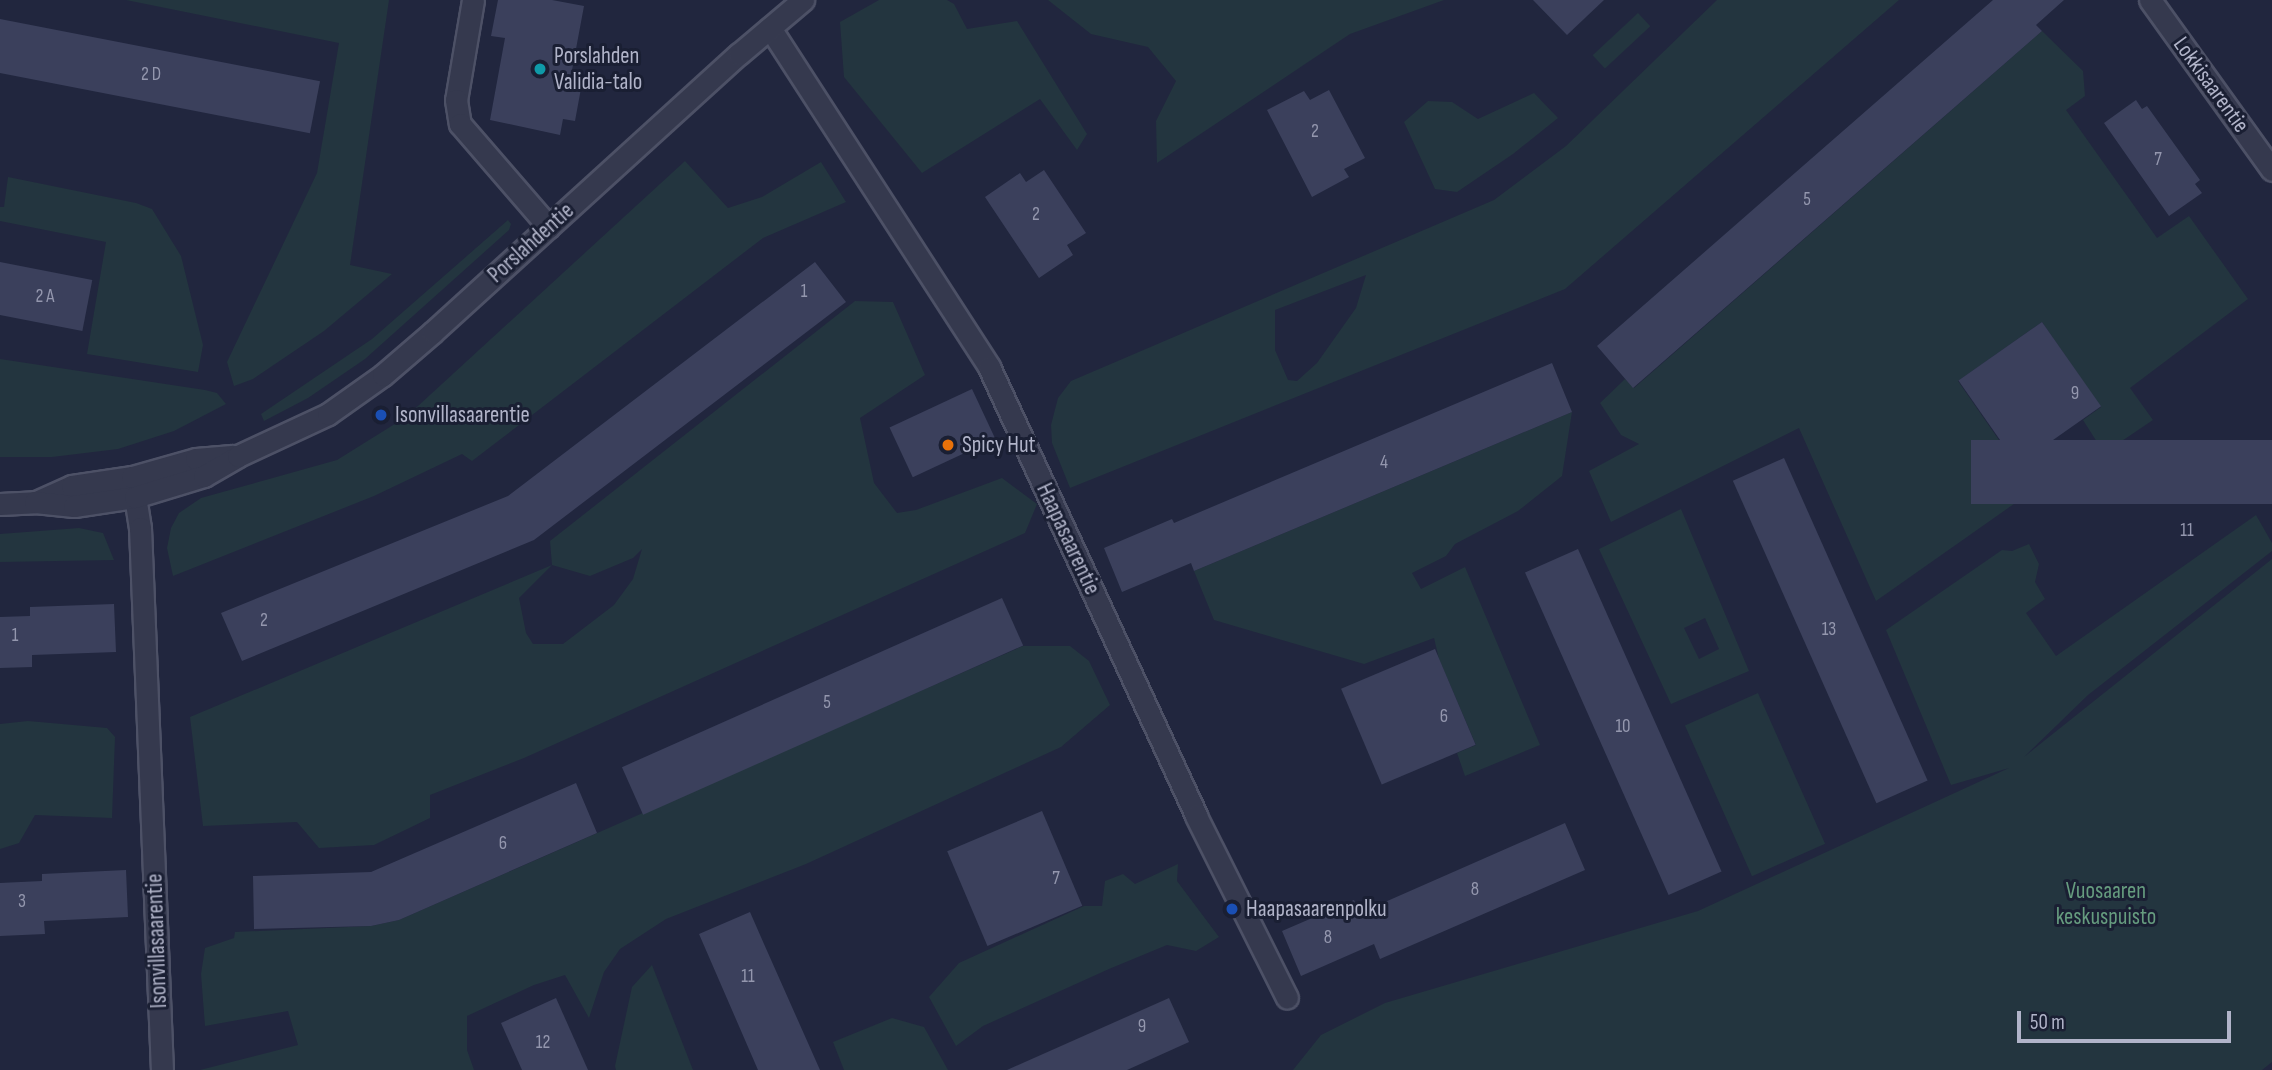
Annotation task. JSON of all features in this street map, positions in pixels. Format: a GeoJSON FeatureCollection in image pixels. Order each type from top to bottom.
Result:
{"type":"FeatureCollection","features":[{"type":"Feature","properties":{"kind":"street"},"geometry":{"type":"LineString","coordinates":[[473,0],[456,100],[460,124],[549,227]]}},
{"type":"Feature","properties":{"kind":"street","name":"Porslahdentie"},"geometry":{"type":"LineString","coordinates":[[0,504],[35,502],[74,506],[133,487],[204,476],[238,456],[328,414],[383,375],[803,0]]}},
{"type":"Feature","properties":{"kind":"street","name":"Lokkisaarentie"},"geometry":{"type":"LineString","coordinates":[[2150,0],[2272,170]]}},
{"type":"Feature","properties":{"kind":"street","name":"Haapasaarentie"},"geometry":{"type":"LineString","coordinates":[[770,28],[994,377],[1196,816],[1287,998]]}},
{"type":"Feature","properties":{"kind":"street","name":"Isonvillasaarentie"},"geometry":{"type":"LineString","coordinates":[[133,487],[140,542],[162,1070]]}},
{"type":"Feature","properties":{"kind":"green space"},"geometry":{"type":"Polygon","coordinates":[[[126,0],[389,0],[350,265],[392,274],[324,331],[253,379],[234,386],[227,362],[317,173],[339,43],[126,0]]]}},
{"type":"Feature","properties":{"kind":"green space"},"geometry":{"type":"Polygon","coordinates":[[[879,0],[947,0],[954,4],[967,29],[1017,21],[1087,134],[1077,150],[1040,99],[922,173],[844,77],[840,22],[879,0]]]}},
{"type":"Feature","properties":{"kind":"green space"},"geometry":{"type":"Polygon","coordinates":[[[1048,0],[1444,0],[1350,34],[1157,163],[1156,121],[1176,81],[1148,47],[1091,34],[1048,0]]]}},
{"type":"Feature","properties":{"kind":"green space"},"geometry":{"type":"Polygon","coordinates":[[[1717,0],[1899,0],[1565,289],[1070,488],[1052,443],[1051,425],[1058,398],[1071,381],[1494,200],[1566,146],[1717,0]],[[1366,275],[1275,310],[1275,350],[1288,380],[1297,381],[1317,363],[1356,308],[1366,275]]]}},
{"type":"Feature","properties":{"kind":"green space"},"geometry":{"type":"Polygon","coordinates":[[[1638,13],[1650,26],[1605,68],[1593,55],[1638,13]]]}},
{"type":"Feature","properties":{"kind":"green space"},"geometry":{"type":"Polygon","coordinates":[[[2042,31],[2083,71],[2085,96],[2066,110],[2157,238],[2189,216],[2248,299],[2130,388],[2153,420],[2104,453],[2083,420],[2101,407],[2042,322],[1958,381],[2017,466],[2033,455],[2048,480],[1876,601],[1799,428],[1611,522],[1589,471],[1639,444],[1621,435],[1600,403],[1625,379],[1634,388],[2042,31]]]}},
{"type":"Feature","properties":{"kind":"green space"},"geometry":{"type":"Polygon","coordinates":[[[1534,93],[1558,118],[1513,154],[1457,192],[1435,189],[1404,122],[1428,101],[1452,102],[1478,119],[1534,93]]]}},
{"type":"Feature","properties":{"kind":"green space"},"geometry":{"type":"Polygon","coordinates":[[[685,161],[728,208],[762,197],[821,162],[846,202],[763,238],[472,461],[462,454],[374,496],[173,576],[167,548],[171,528],[179,513],[201,498],[337,460],[406,417],[685,161]]]}},
{"type":"Feature","properties":{"kind":"green space"},"geometry":{"type":"Polygon","coordinates":[[[8,177],[136,203],[152,209],[181,256],[203,345],[198,372],[87,354],[106,242],[0,221],[0,207],[4,207],[8,177]]]}},
{"type":"Feature","properties":{"kind":"green space"},"geometry":{"type":"Polygon","coordinates":[[[508,220],[511,224],[509,230],[365,359],[308,398],[264,421],[261,414],[372,339],[508,220]]]}},
{"type":"Feature","properties":{"kind":"green space"},"geometry":{"type":"Polygon","coordinates":[[[855,301],[893,302],[925,375],[860,418],[874,483],[897,513],[916,510],[1002,478],[1037,504],[1025,533],[524,758],[430,795],[430,818],[374,845],[319,848],[297,822],[203,826],[190,717],[552,565],[550,541],[855,301]],[[642,549],[633,558],[590,576],[552,565],[519,598],[526,633],[533,644],[563,644],[614,605],[633,579],[642,549]]]}},
{"type":"Feature","properties":{"kind":"green space"},"geometry":{"type":"Polygon","coordinates":[[[0,359],[205,390],[217,393],[226,404],[174,431],[118,449],[52,457],[0,457],[0,359]]]}},
{"type":"Feature","properties":{"kind":"green space"},"geometry":{"type":"Polygon","coordinates":[[[1572,412],[1562,476],[1518,511],[1455,544],[1446,556],[1412,573],[1421,589],[1465,567],[1540,745],[1465,776],[1457,753],[1476,745],[1439,659],[1434,638],[1364,664],[1214,620],[1194,571],[1572,412]]]}},
{"type":"Feature","properties":{"kind":"green space"},"geometry":{"type":"Polygon","coordinates":[[[1681,509],[1749,671],[1671,704],[1599,549],[1681,509]],[[1705,618],[1684,628],[1699,659],[1719,649],[1705,618]]]}},
{"type":"Feature","properties":{"kind":"green space","name":"Vuosaaren keskuspuisto"},"geometry":{"type":"Polygon","coordinates":[[[2256,515],[2272,543],[2272,551],[2088,695],[2024,757],[2272,559],[2272,1062],[2262,1070],[1293,1070],[1321,1035],[1385,1003],[1698,911],[2009,768],[1951,785],[1886,630],[2002,550],[2012,551],[2029,544],[2039,564],[2035,582],[2045,599],[2026,613],[2056,656],[2256,515]]]}},
{"type":"Feature","properties":{"kind":"green space"},"geometry":{"type":"Polygon","coordinates":[[[79,528],[103,533],[114,560],[0,562],[0,534],[79,528]]]}},
{"type":"Feature","properties":{"kind":"green space"},"geometry":{"type":"Polygon","coordinates":[[[1023,646],[1070,646],[1089,661],[1110,705],[1061,747],[806,864],[666,919],[620,949],[604,972],[589,1018],[565,975],[534,985],[467,1016],[467,1050],[474,1070],[200,1070],[298,1045],[288,1011],[205,1026],[201,974],[205,948],[234,938],[235,932],[371,926],[399,920],[1023,646]]]}},
{"type":"Feature","properties":{"kind":"green space"},"geometry":{"type":"Polygon","coordinates":[[[1758,693],[1825,844],[1752,876],[1685,726],[1758,693]]]}},
{"type":"Feature","properties":{"kind":"green space"},"geometry":{"type":"Polygon","coordinates":[[[28,721],[107,728],[115,737],[112,818],[35,815],[19,843],[0,849],[0,724],[28,721]]]}},
{"type":"Feature","properties":{"kind":"green space"},"geometry":{"type":"Polygon","coordinates":[[[1178,864],[1177,881],[1219,937],[1196,951],[1167,945],[1109,969],[983,1026],[956,1046],[929,997],[959,963],[1084,906],[1102,906],[1105,881],[1123,874],[1135,884],[1178,864]]]}},
{"type":"Feature","properties":{"kind":"green space"},"geometry":{"type":"Polygon","coordinates":[[[652,965],[693,1070],[616,1070],[632,987],[652,965]]]}},
{"type":"Feature","properties":{"kind":"green space"},"geometry":{"type":"Polygon","coordinates":[[[892,1018],[924,1027],[948,1070],[844,1070],[833,1042],[892,1018]]]}},
{"type":"Feature","properties":{"kind":"building","name":"Porslahden Validia-talo"},"geometry":{"type":"Polygon","coordinates":[[[498,0],[552,0],[584,6],[570,81],[582,83],[575,121],[563,119],[560,135],[490,120],[505,38],[491,36],[498,0]]]}},
{"type":"Feature","properties":{"kind":"building"},"geometry":{"type":"Polygon","coordinates":[[[1533,0],[1604,0],[1567,35],[1533,0]]]}},
{"type":"Feature","properties":{"kind":"building"},"geometry":{"type":"Polygon","coordinates":[[[1993,0],[2064,0],[2036,25],[2042,31],[1633,388],[1597,346],[1993,0]]]}},
{"type":"Feature","properties":{"kind":"building"},"geometry":{"type":"Polygon","coordinates":[[[0,19],[320,81],[310,133],[0,73],[0,19]]]}},
{"type":"Feature","properties":{"kind":"building"},"geometry":{"type":"Polygon","coordinates":[[[1329,90],[1365,158],[1344,169],[1349,177],[1312,197],[1267,110],[1304,91],[1310,100],[1329,90]]]}},
{"type":"Feature","properties":{"kind":"building"},"geometry":{"type":"Polygon","coordinates":[[[2136,100],[2142,109],[2147,106],[2200,180],[2195,184],[2202,193],[2169,216],[2104,123],[2136,100]]]}},
{"type":"Feature","properties":{"kind":"building"},"geometry":{"type":"Polygon","coordinates":[[[1044,170],[1086,233],[1067,245],[1073,255],[1039,278],[985,197],[1020,173],[1026,182],[1044,170]]]}},
{"type":"Feature","properties":{"kind":"building"},"geometry":{"type":"Polygon","coordinates":[[[0,262],[92,280],[82,331],[0,315],[0,262]]]}},
{"type":"Feature","properties":{"kind":"building"},"geometry":{"type":"Polygon","coordinates":[[[815,262],[846,302],[534,540],[242,661],[221,613],[508,496],[815,262]]]}},
{"type":"Feature","properties":{"kind":"building"},"geometry":{"type":"Polygon","coordinates":[[[2042,322],[2101,406],[2018,465],[1958,381],[2042,322]]]}},
{"type":"Feature","properties":{"kind":"building"},"geometry":{"type":"Polygon","coordinates":[[[1552,363],[1572,412],[1194,571],[1191,563],[1122,592],[1104,548],[1172,519],[1174,523],[1552,363]]]}},
{"type":"Feature","properties":{"kind":"building"},"geometry":{"type":"Polygon","coordinates":[[[972,389],[995,439],[913,477],[890,427],[972,389]]]}},
{"type":"Feature","properties":{"kind":"building"},"geometry":{"type":"Polygon","coordinates":[[[1971,440],[2272,440],[2272,504],[1971,504],[1971,440]]]}},
{"type":"Feature","properties":{"kind":"building"},"geometry":{"type":"Polygon","coordinates":[[[1784,458],[1928,780],[1876,803],[1733,481],[1784,458]]]}},
{"type":"Feature","properties":{"kind":"building"},"geometry":{"type":"Polygon","coordinates":[[[1578,549],[1722,871],[1669,895],[1525,573],[1578,549]]]}},
{"type":"Feature","properties":{"kind":"building"},"geometry":{"type":"Polygon","coordinates":[[[1002,598],[1023,646],[643,815],[622,767],[1002,598]]]}},
{"type":"Feature","properties":{"kind":"building"},"geometry":{"type":"Polygon","coordinates":[[[114,604],[116,652],[32,655],[32,667],[0,668],[0,617],[30,616],[30,607],[114,604]]]}},
{"type":"Feature","properties":{"kind":"building"},"geometry":{"type":"Polygon","coordinates":[[[1435,649],[1476,745],[1382,785],[1341,689],[1435,649]]]}},
{"type":"Feature","properties":{"kind":"building"},"geometry":{"type":"Polygon","coordinates":[[[576,783],[597,833],[399,920],[371,926],[254,929],[253,876],[371,872],[576,783]]]}},
{"type":"Feature","properties":{"kind":"building"},"geometry":{"type":"Polygon","coordinates":[[[1042,811],[1082,906],[987,946],[947,851],[1042,811]]]}},
{"type":"Feature","properties":{"kind":"building"},"geometry":{"type":"Polygon","coordinates":[[[1565,823],[1585,870],[1380,959],[1374,944],[1301,976],[1282,931],[1354,900],[1360,913],[1565,823]]]}},
{"type":"Feature","properties":{"kind":"building"},"geometry":{"type":"Polygon","coordinates":[[[126,870],[128,917],[44,921],[45,934],[0,936],[0,883],[42,881],[42,874],[126,870]]]}},
{"type":"Feature","properties":{"kind":"building"},"geometry":{"type":"Polygon","coordinates":[[[750,912],[820,1070],[758,1070],[699,934],[750,912]]]}},
{"type":"Feature","properties":{"kind":"building"},"geometry":{"type":"Polygon","coordinates":[[[556,998],[588,1070],[522,1070],[501,1023],[556,998]]]}},
{"type":"Feature","properties":{"kind":"building"},"geometry":{"type":"Polygon","coordinates":[[[1169,998],[1189,1042],[1127,1070],[1007,1070],[1169,998]]]}},
{"type":"Feature","properties":{"kind":"place","name":"Porslahden Validia-talo"},"geometry":{"type":"Point","coordinates":[540,69]}},
{"type":"Feature","properties":{"kind":"place","name":"Isonvillasaarentie"},"geometry":{"type":"Point","coordinates":[381,415]}},
{"type":"Feature","properties":{"kind":"place","name":"Spicy Hut"},"geometry":{"type":"Point","coordinates":[948,445]}},
{"type":"Feature","properties":{"kind":"place","name":"Haapasaarenpolku"},"geometry":{"type":"Point","coordinates":[1232,909]}}]}
